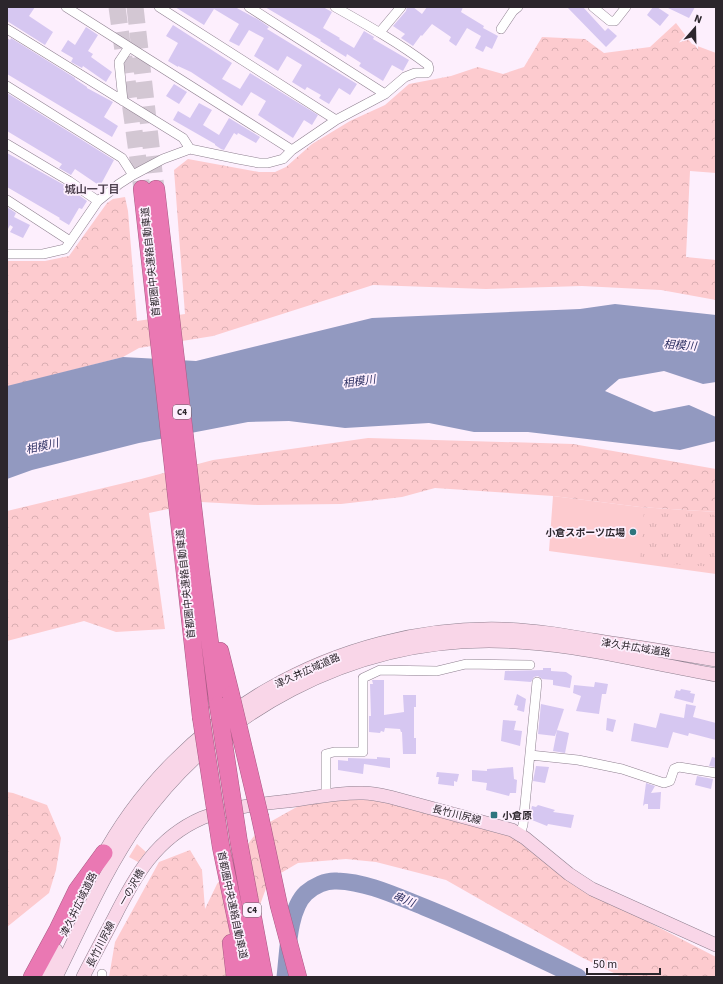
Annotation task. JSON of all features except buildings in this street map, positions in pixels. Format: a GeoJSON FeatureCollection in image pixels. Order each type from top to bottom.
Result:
{"type":"FeatureCollection","features":[{"type":"Feature","properties":{"kind":"highway","name":"首都圏中央連絡自動車道"},"geometry":{"type":"LineString","coordinates":[[248,977],[221,847],[200,717],[190,632],[149,189],[200,567],[225,700],[239,843],[264,977]]}},
{"type":"Feature","properties":{"kind":"highway"},"geometry":{"type":"LineString","coordinates":[[225,700],[298,977]]}},
{"type":"Feature","properties":{"kind":"highway"},"geometry":{"type":"LineString","coordinates":[[221,847],[227,916],[235,977]]}},
{"type":"Feature","properties":{"kind":"highway"},"geometry":{"type":"LineString","coordinates":[[32,977],[77,890],[104,852]]}},
{"type":"Feature","properties":{"kind":"main road","name":"津久井広域道路"},"geometry":{"type":"LineString","coordinates":[[42,977],[104,852],[142,797],[186,749],[229,714],[254,697],[293,675],[353,650],[395,639],[439,632],[503,629],[567,636],[716,660]]}},
{"type":"Feature","properties":{"kind":"main road","name":"津久井広域道路"},"geometry":{"type":"LineString","coordinates":[[56,977],[116,859],[138,823],[165,788],[180,772],[232,727],[264,705],[304,683],[342,667],[384,654],[425,646],[475,641],[534,644],[577,649],[716,675]]}},
{"type":"Feature","properties":{"kind":"main road","name":"長竹川尻線"},"geometry":{"type":"LineString","coordinates":[[144,865],[152,854],[169,838],[194,822],[224,811],[326,796],[360,793],[376,794],[492,823],[512,830],[520,834],[565,871],[592,888],[716,945]]}},
{"type":"Feature","properties":{"kind":"main road","name":"一の沢橋"},"geometry":{"type":"LineString","coordinates":[[118,910],[133,881],[144,865]]}},
{"type":"Feature","properties":{"kind":"main road","name":"長竹川尻線"},"geometry":{"type":"LineString","coordinates":[[83,977],[118,910]]}},
{"type":"Feature","properties":{"kind":"street"},"geometry":{"type":"LineString","coordinates":[[66,7],[292,150]]}},
{"type":"Feature","properties":{"kind":"street"},"geometry":{"type":"LineString","coordinates":[[159,7],[336,120]]}},
{"type":"Feature","properties":{"kind":"street"},"geometry":{"type":"LineString","coordinates":[[249,7],[385,94]]}},
{"type":"Feature","properties":{"kind":"street"},"geometry":{"type":"LineString","coordinates":[[7,254],[43,254],[65,249],[98,201],[119,184],[163,159],[190,149],[259,163],[277,162],[336,120],[385,94],[405,77],[415,73],[427,73],[429,69],[428,65],[417,56],[380,32],[336,7]]}},
{"type":"Feature","properties":{"kind":"street"},"geometry":{"type":"LineString","coordinates":[[380,32],[401,7]]}},
{"type":"Feature","properties":{"kind":"street"},"geometry":{"type":"LineString","coordinates":[[501,29],[513,11],[518,7]]}},
{"type":"Feature","properties":{"kind":"street"},"geometry":{"type":"LineString","coordinates":[[593,7],[610,21],[615,21],[626,7]]}},
{"type":"Feature","properties":{"kind":"street"},"geometry":{"type":"LineString","coordinates":[[7,29],[182,138],[190,149]]}},
{"type":"Feature","properties":{"kind":"street"},"geometry":{"type":"LineString","coordinates":[[123,101],[119,62],[129,47]]}},
{"type":"Feature","properties":{"kind":"street"},"geometry":{"type":"LineString","coordinates":[[7,86],[122,158],[133,175]]}},
{"type":"Feature","properties":{"kind":"street"},"geometry":{"type":"LineString","coordinates":[[7,144],[69,181],[98,201]]}},
{"type":"Feature","properties":{"kind":"street"},"geometry":{"type":"LineString","coordinates":[[7,200],[70,240]]}},
{"type":"Feature","properties":{"kind":"street"},"geometry":{"type":"LineString","coordinates":[[326,796],[326,754],[334,752],[363,752],[363,678],[380,670],[438,670],[466,664],[530,664]]}},
{"type":"Feature","properties":{"kind":"street"},"geometry":{"type":"LineString","coordinates":[[520,834],[523,825],[537,682]]}},
{"type":"Feature","properties":{"kind":"street"},"geometry":{"type":"LineString","coordinates":[[530,755],[578,760],[615,767],[664,783],[670,781],[674,769],[679,767],[716,773]]}},
{"type":"Feature","properties":{"kind":"green space"},"geometry":{"type":"Polygon","coordinates":[[[676,23],[692,44],[716,53],[716,173],[690,171],[686,257],[716,260],[716,300],[661,290],[582,286],[486,289],[373,285],[213,336],[139,348],[123,357],[7,387],[7,261],[45,261],[69,256],[107,203],[113,199],[125,197],[128,211],[137,321],[185,314],[174,170],[188,159],[259,172],[275,172],[286,167],[312,144],[350,121],[385,105],[409,84],[451,76],[478,67],[503,74],[524,67],[542,37],[585,39],[604,53],[650,47],[676,23]]]}},
{"type":"Feature","properties":{"kind":"green space"},"geometry":{"type":"Polygon","coordinates":[[[368,438],[573,444],[716,469],[716,512],[640,507],[553,496],[435,488],[402,497],[341,504],[257,505],[201,502],[149,513],[165,629],[116,632],[84,621],[7,641],[7,511],[213,460],[368,438]]]}},
{"type":"Feature","properties":{"kind":"green space","name":"小倉スポーツ広場"},"geometry":{"type":"Polygon","coordinates":[[[553,496],[640,507],[716,512],[716,574],[549,551],[553,496]]]}},
{"type":"Feature","properties":{"kind":"green space"},"geometry":{"type":"Polygon","coordinates":[[[644,510],[716,515],[716,567],[640,562],[644,510]]]}},
{"type":"Feature","properties":{"kind":"green space"},"geometry":{"type":"Polygon","coordinates":[[[7,792],[47,805],[61,838],[56,870],[49,893],[7,927],[7,792]]]}},
{"type":"Feature","properties":{"kind":"green space"},"geometry":{"type":"Polygon","coordinates":[[[311,799],[375,799],[515,836],[575,884],[716,957],[716,977],[622,977],[583,958],[446,880],[376,862],[346,859],[298,863],[269,880],[239,963],[243,977],[109,977],[115,942],[159,862],[190,850],[202,870],[205,909],[217,884],[261,827],[311,799]]]}},
{"type":"Feature","properties":{"kind":"green space"},"geometry":{"type":"Polygon","coordinates":[[[137,844],[146,852],[138,862],[129,857],[137,844]]]}},
{"type":"Feature","properties":{"kind":"water","name":"相模川"},"geometry":{"type":"Polygon","coordinates":[[[615,304],[716,315],[716,382],[703,384],[664,371],[619,379],[605,391],[654,412],[689,405],[716,417],[716,441],[680,450],[528,432],[474,432],[429,423],[345,428],[289,421],[248,422],[139,443],[32,470],[7,479],[7,386],[123,357],[196,361],[372,318],[580,309],[615,304]]]}},
{"type":"Feature","properties":{"kind":"waterway","name":"串川"},"geometry":{"type":"LineString","coordinates":[[285,977],[292,921],[300,901],[306,893],[313,888],[320,884],[333,881],[359,884],[392,894],[463,923],[578,977]]}},
{"type":"Feature","properties":{"kind":"tunnel"},"geometry":{"type":"LineString","coordinates":[[117,7],[142,189]]}},
{"type":"Feature","properties":{"kind":"tunnel"},"geometry":{"type":"LineString","coordinates":[[135,7],[156,189]]}},
{"type":"Feature","properties":{"kind":"place","name":"小倉スポーツ広場"},"geometry":{"type":"Point","coordinates":[633,532]}},
{"type":"Feature","properties":{"kind":"place","name":"小倉原"},"geometry":{"type":"Point","coordinates":[494,815]}},
{"type":"Feature","properties":{"kind":"district","name":"城山一丁目"},"geometry":{"type":"Point","coordinates":[92,189]}}]}
